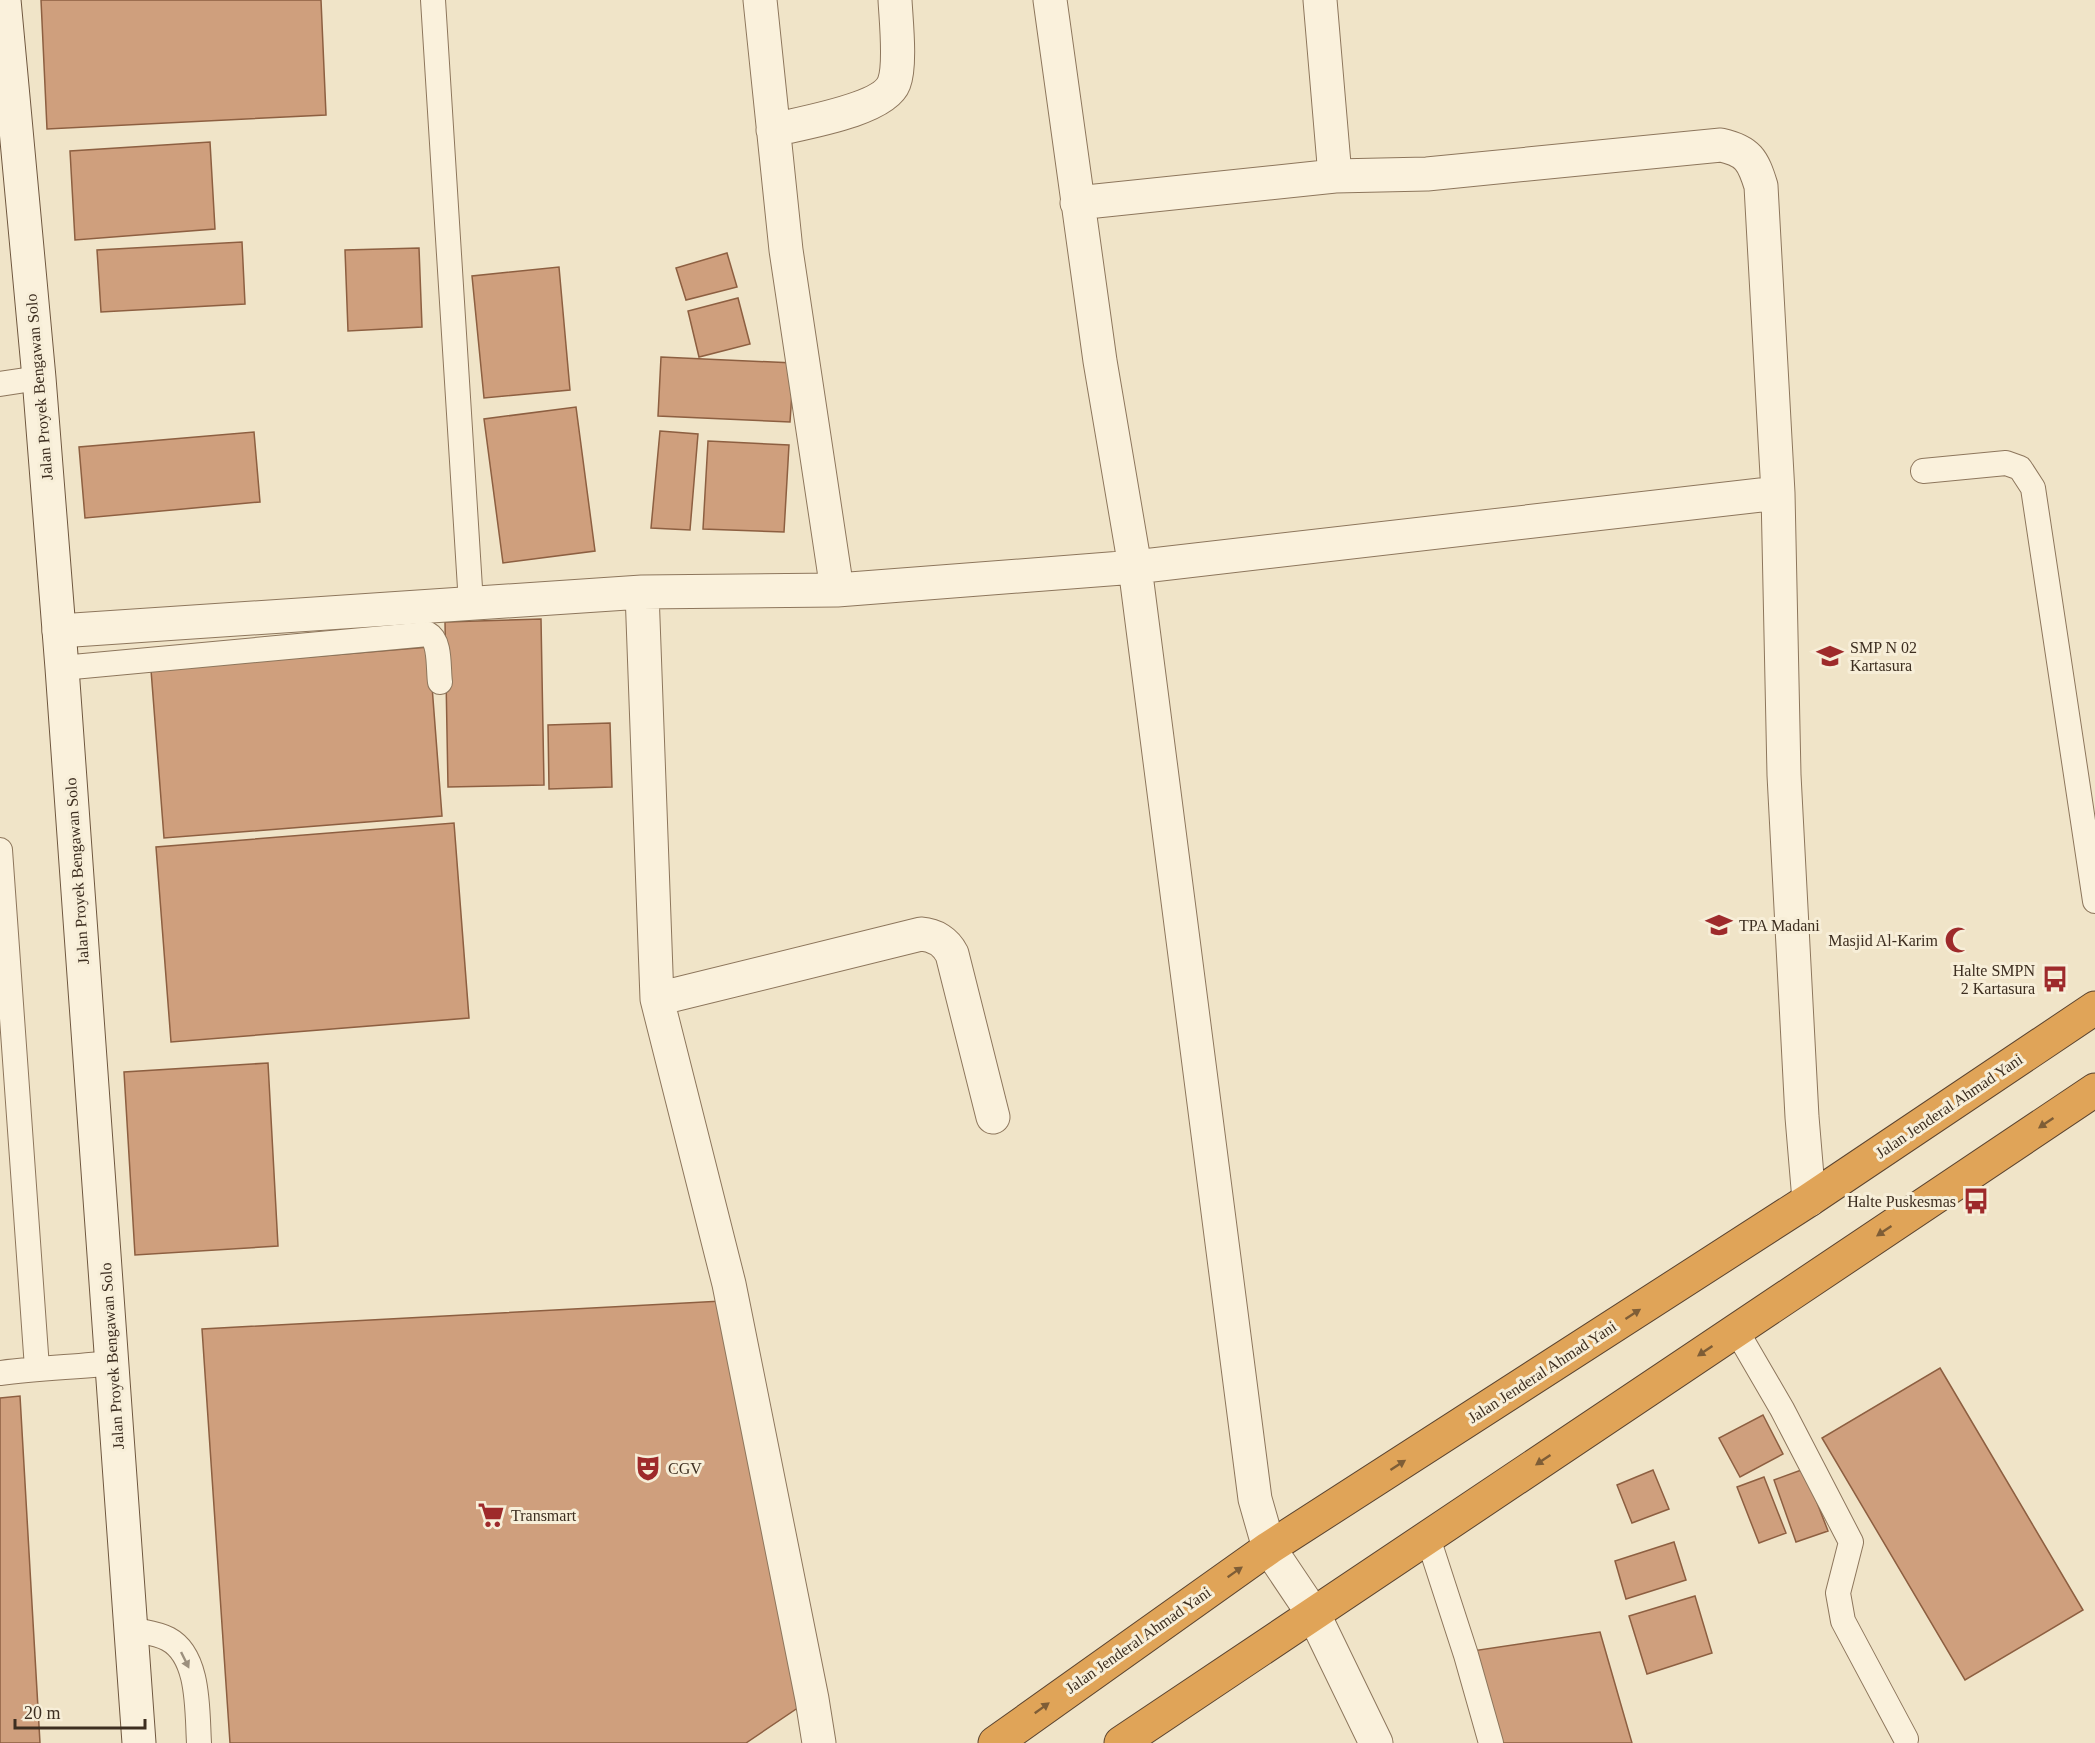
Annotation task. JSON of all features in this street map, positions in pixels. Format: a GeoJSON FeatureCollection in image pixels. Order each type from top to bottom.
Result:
{"type":"FeatureCollection","features":[{"type":"Feature","properties":{"kind":"highway","name":"Jalan Jenderal Ahmad Yani"},"geometry":{"type":"LineString","coordinates":[[995,1743],[1269,1548],[1809,1200],[2095,1008]]}},
{"type":"Feature","properties":{"kind":"highway"},"geometry":{"type":"LineString","coordinates":[[1121,1743],[2095,1090]]}},
{"type":"Feature","properties":{"kind":"street","name":"Jalan Proyek Bengawan Solo"},"geometry":{"type":"LineString","coordinates":[[4,0],[39,378],[62,668],[139,1743]]}},
{"type":"Feature","properties":{"kind":"street"},"geometry":{"type":"LineString","coordinates":[[760,0],[786,250],[837,590]]}},
{"type":"Feature","properties":{"kind":"street"},"geometry":{"type":"LineString","coordinates":[[773,130],[860,108],[888,94],[897,76],[895,0]]}},
{"type":"Feature","properties":{"kind":"street"},"geometry":{"type":"LineString","coordinates":[[1050,0],[1100,361],[1135,567],[1255,1499],[1269,1548],[1314,1615],[1376,1743]]}},
{"type":"Feature","properties":{"kind":"street"},"geometry":{"type":"LineString","coordinates":[[1320,0],[1335,176]]}},
{"type":"Feature","properties":{"kind":"street"},"geometry":{"type":"LineString","coordinates":[[1077,203],[1335,176],[1427,174],[1721,145],[1736,148],[1748,155],[1756,168],[1761,186],[1778,494],[1784,775],[1802,1117],[1809,1200]]}},
{"type":"Feature","properties":{"kind":"street"},"geometry":{"type":"LineString","coordinates":[[59,631],[642,592],[837,590],[1135,567],[1778,494]]}},
{"type":"Feature","properties":{"kind":"street"},"geometry":{"type":"LineString","coordinates":[[642,592],[657,999],[729,1284],[819,1743]]}},
{"type":"Feature","properties":{"kind":"street"},"geometry":{"type":"LineString","coordinates":[[657,999],[921,934],[929,935],[943,942],[952,954],[993,1117]]}},
{"type":"Feature","properties":{"kind":"lane"},"geometry":{"type":"LineString","coordinates":[[433,0],[471,604]]}},
{"type":"Feature","properties":{"kind":"lane"},"geometry":{"type":"LineString","coordinates":[[0,384],[39,378]]}},
{"type":"Feature","properties":{"kind":"lane"},"geometry":{"type":"LineString","coordinates":[[1923,471],[2006,463],[2020,468],[2033,488],[2095,902]]}},
{"type":"Feature","properties":{"kind":"lane"},"geometry":{"type":"LineString","coordinates":[[62,668],[428,634],[432,636],[435,644],[440,682]]}},
{"type":"Feature","properties":{"kind":"lane"},"geometry":{"type":"LineString","coordinates":[[0,850],[37,1368]]}},
{"type":"Feature","properties":{"kind":"lane"},"geometry":{"type":"LineString","coordinates":[[1736,1330],[1782,1409],[1851,1542],[1838,1593],[1843,1621],[1906,1739]]}},
{"type":"Feature","properties":{"kind":"lane"},"geometry":{"type":"LineString","coordinates":[[0,1373],[113,1363]]}},
{"type":"Feature","properties":{"kind":"lane"},"geometry":{"type":"LineString","coordinates":[[1428,1538],[1466,1655],[1491,1743]]}},
{"type":"Feature","properties":{"kind":"lane"},"geometry":{"type":"LineString","coordinates":[[131,1629],[168,1639],[185,1654],[195,1686],[199,1743]]}},
{"type":"Feature","properties":{"kind":"building"},"geometry":{"type":"Polygon","coordinates":[[[41,0],[321,0],[326,115],[47,129],[41,0]]]}},
{"type":"Feature","properties":{"kind":"building"},"geometry":{"type":"Polygon","coordinates":[[[210,142],[215,229],[75,240],[70,151],[210,142]]]}},
{"type":"Feature","properties":{"kind":"building"},"geometry":{"type":"Polygon","coordinates":[[[242,242],[245,304],[101,312],[97,250],[242,242]]]}},
{"type":"Feature","properties":{"kind":"building"},"geometry":{"type":"Polygon","coordinates":[[[419,248],[422,327],[348,331],[345,250],[419,248]]]}},
{"type":"Feature","properties":{"kind":"building"},"geometry":{"type":"Polygon","coordinates":[[[727,253],[737,287],[686,300],[676,268],[727,253]]]}},
{"type":"Feature","properties":{"kind":"building"},"geometry":{"type":"Polygon","coordinates":[[[559,267],[570,390],[484,398],[472,276],[559,267]]]}},
{"type":"Feature","properties":{"kind":"building"},"geometry":{"type":"Polygon","coordinates":[[[738,298],[750,344],[699,357],[688,311],[738,298]]]}},
{"type":"Feature","properties":{"kind":"building"},"geometry":{"type":"Polygon","coordinates":[[[661,357],[794,363],[790,422],[658,416],[661,357]]]}},
{"type":"Feature","properties":{"kind":"building"},"geometry":{"type":"Polygon","coordinates":[[[576,407],[595,551],[503,563],[484,419],[576,407]]]}},
{"type":"Feature","properties":{"kind":"building"},"geometry":{"type":"Polygon","coordinates":[[[660,431],[698,434],[690,530],[651,528],[660,431]]]}},
{"type":"Feature","properties":{"kind":"building"},"geometry":{"type":"Polygon","coordinates":[[[254,432],[260,502],[85,518],[79,447],[254,432]]]}},
{"type":"Feature","properties":{"kind":"building"},"geometry":{"type":"Polygon","coordinates":[[[708,441],[789,445],[784,532],[703,529],[708,441]]]}},
{"type":"Feature","properties":{"kind":"building"},"geometry":{"type":"Polygon","coordinates":[[[541,619],[544,785],[448,787],[445,622],[541,619]]]}},
{"type":"Feature","properties":{"kind":"building"},"geometry":{"type":"Polygon","coordinates":[[[429,647],[442,816],[164,838],[151,670],[429,647]]]}},
{"type":"Feature","properties":{"kind":"building"},"geometry":{"type":"Polygon","coordinates":[[[610,723],[612,787],[549,789],[548,725],[610,723]]]}},
{"type":"Feature","properties":{"kind":"building"},"geometry":{"type":"Polygon","coordinates":[[[454,823],[469,1018],[171,1042],[156,847],[454,823]]]}},
{"type":"Feature","properties":{"kind":"building"},"geometry":{"type":"Polygon","coordinates":[[[268,1063],[278,1246],[135,1255],[124,1072],[268,1063]]]}},
{"type":"Feature","properties":{"kind":"building","name":"Transmart"},"geometry":{"type":"Polygon","coordinates":[[[722,1301],[808,1701],[746,1743],[230,1743],[202,1329],[722,1301]]]}},
{"type":"Feature","properties":{"kind":"building"},"geometry":{"type":"Polygon","coordinates":[[[1940,1368],[2083,1610],[1965,1680],[1822,1438],[1940,1368]]]}},
{"type":"Feature","properties":{"kind":"building"},"geometry":{"type":"Polygon","coordinates":[[[20,1396],[40,1743],[0,1743],[0,1398],[20,1396]]]}},
{"type":"Feature","properties":{"kind":"building"},"geometry":{"type":"Polygon","coordinates":[[[1763,1415],[1783,1454],[1740,1477],[1719,1438],[1763,1415]]]}},
{"type":"Feature","properties":{"kind":"building"},"geometry":{"type":"Polygon","coordinates":[[[1804,1469],[1828,1531],[1796,1542],[1774,1480],[1804,1469]]]}},
{"type":"Feature","properties":{"kind":"building"},"geometry":{"type":"Polygon","coordinates":[[[1653,1470],[1669,1509],[1632,1523],[1617,1485],[1653,1470]]]}},
{"type":"Feature","properties":{"kind":"building"},"geometry":{"type":"Polygon","coordinates":[[[1764,1477],[1786,1533],[1759,1543],[1737,1487],[1764,1477]]]}},
{"type":"Feature","properties":{"kind":"building"},"geometry":{"type":"Polygon","coordinates":[[[1674,1542],[1686,1580],[1626,1599],[1615,1561],[1674,1542]]]}},
{"type":"Feature","properties":{"kind":"building"},"geometry":{"type":"Polygon","coordinates":[[[1695,1596],[1712,1653],[1647,1674],[1629,1616],[1695,1596]]]}},
{"type":"Feature","properties":{"kind":"building"},"geometry":{"type":"Polygon","coordinates":[[[1600,1632],[1632,1743],[1501,1743],[1472,1651],[1600,1632]]]}},
{"type":"Feature","properties":{"kind":"place","name":"SMP N 02 Kartasura"},"geometry":{"type":"Point","coordinates":[1830,656]}},
{"type":"Feature","properties":{"kind":"place","name":"TPA Madani"},"geometry":{"type":"Point","coordinates":[1719,925]}},
{"type":"Feature","properties":{"kind":"place","name":"Masjid Al-Karim"},"geometry":{"type":"Point","coordinates":[1958,940]}},
{"type":"Feature","properties":{"kind":"place","name":"Halte SMPN 2 Kartasura"},"geometry":{"type":"Point","coordinates":[2055,979]}},
{"type":"Feature","properties":{"kind":"place","name":"Halte Puskesmas"},"geometry":{"type":"Point","coordinates":[1976,1201]}},
{"type":"Feature","properties":{"kind":"place","name":"CGV"},"geometry":{"type":"Point","coordinates":[648,1468]}},
{"type":"Feature","properties":{"kind":"place","name":"Transmart"},"geometry":{"type":"Point","coordinates":[491,1515]}}]}
